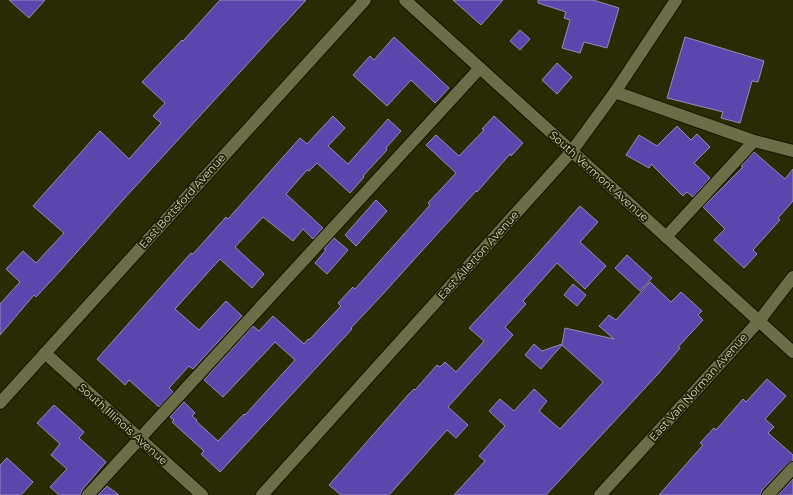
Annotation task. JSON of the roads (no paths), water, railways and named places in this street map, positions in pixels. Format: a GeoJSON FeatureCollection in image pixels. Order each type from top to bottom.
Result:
{"type":"FeatureCollection","features":[{"type":"Feature","properties":{"kind":"street","name":"East Bottsford Avenue"},"geometry":{"type":"LineString","coordinates":[[0,403],[365,0]]}},
{"type":"Feature","properties":{"kind":"street","name":"South Vermont Avenue"},"geometry":{"type":"LineString","coordinates":[[405,0],[793,352]]}},
{"type":"Feature","properties":{"kind":"street","name":"East Allerton Avenue"},"geometry":{"type":"LineString","coordinates":[[262,495],[572,151],[615,92],[676,0]]}},
{"type":"Feature","properties":{"kind":"street"},"geometry":{"type":"LineString","coordinates":[[88,495],[480,68]]}},
{"type":"Feature","properties":{"kind":"street"},"geometry":{"type":"LineString","coordinates":[[615,92],[754,141],[793,151]]}},
{"type":"Feature","properties":{"kind":"street"},"geometry":{"type":"LineString","coordinates":[[666,237],[754,141]]}},
{"type":"Feature","properties":{"kind":"street","name":"East Van Norman Avenue"},"geometry":{"type":"LineString","coordinates":[[600,495],[758,320],[793,277]]}},
{"type":"Feature","properties":{"kind":"street","name":"South Illinois Avenue"},"geometry":{"type":"LineString","coordinates":[[45,353],[202,495]]}},
{"type":"Feature","properties":{"kind":"street"},"geometry":{"type":"LineString","coordinates":[[768,495],[793,468]]}}]}
